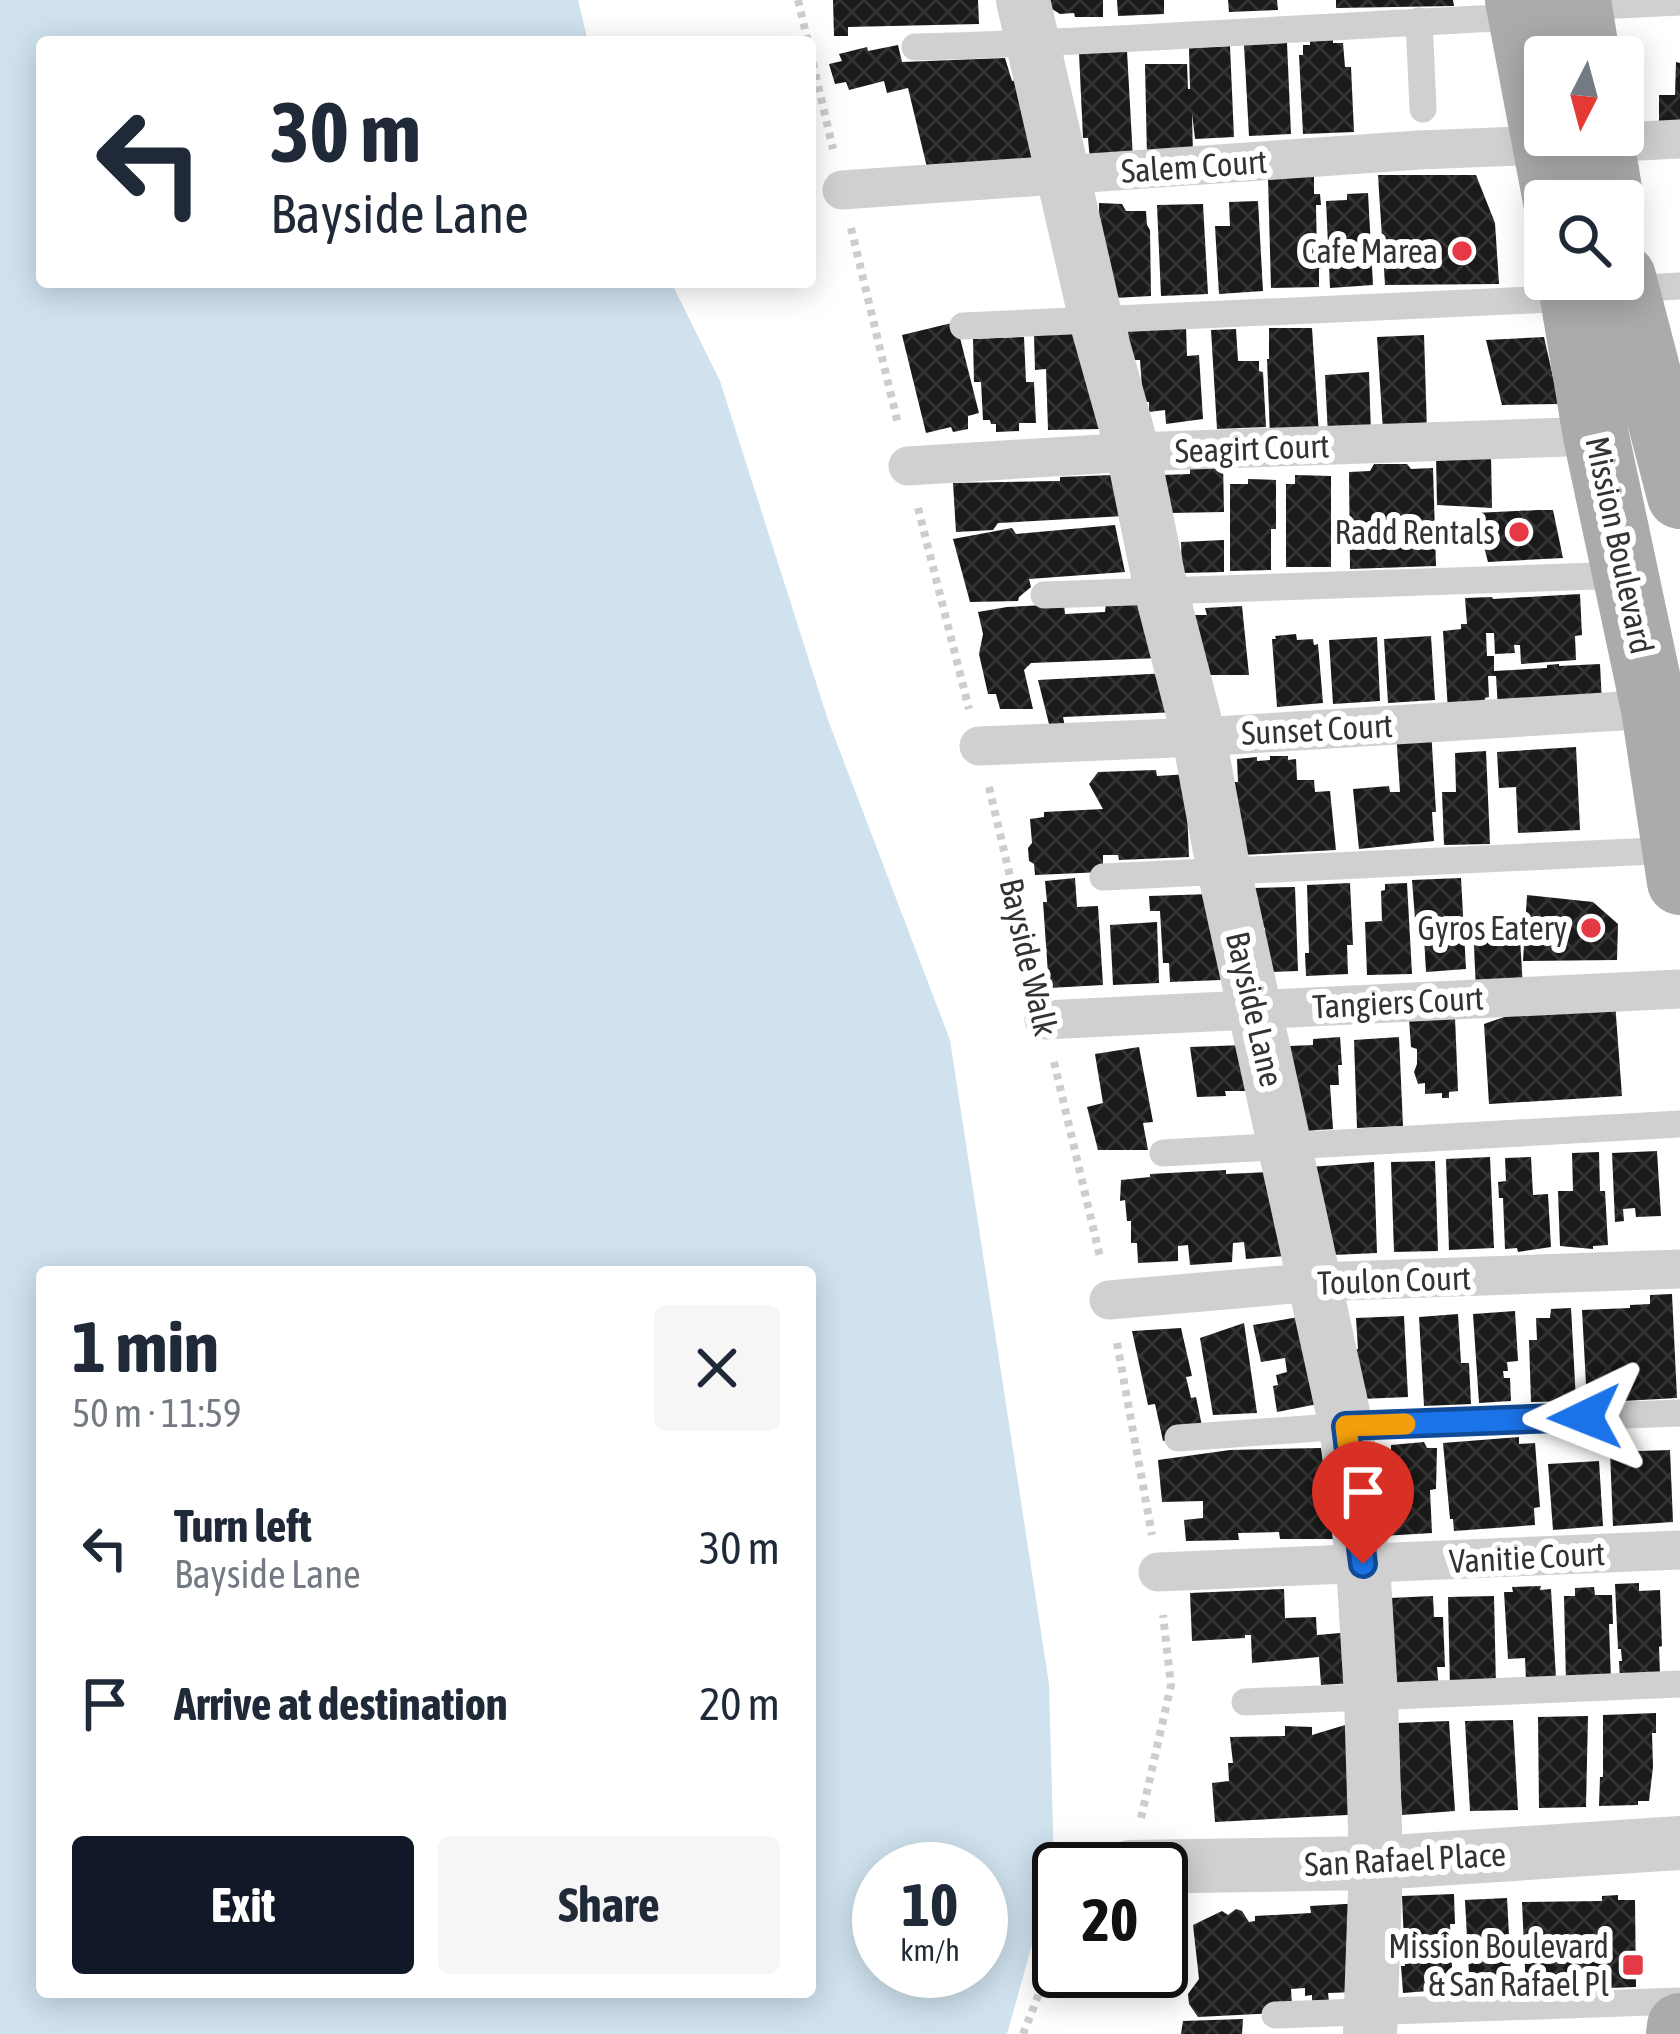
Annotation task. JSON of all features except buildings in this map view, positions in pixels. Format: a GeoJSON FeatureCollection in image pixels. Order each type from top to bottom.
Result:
{"type":"FeatureCollection","features":[{"type":"Feature","properties":{"kind":"main road"},"geometry":{"type":"LineString","coordinates":[[1557,16],[1583,165]]}},
{"type":"Feature","properties":{"kind":"main road","name":"Mission Boulevard"},"geometry":{"type":"LineString","coordinates":[[1612,300],[1596,436],[1654,709],[1678,866]]}},
{"type":"Feature","properties":{"kind":"main road","name":"Mission Boulevard"},"geometry":{"type":"LineString","coordinates":[[1620,300],[1670,413],[1680,496]]}},
{"type":"Feature","properties":{"kind":"street","name":"Bayside Lane"},"geometry":{"type":"LineString","coordinates":[[1028,22],[1061,176],[1199,736],[1224,871],[1346,1426],[1363,1564],[1371,1696],[1376,1863],[1372,2023]]}},
{"type":"Feature","properties":{"kind":"street","name":"Salem Court"},"geometry":{"type":"LineString","coordinates":[[842,190],[1419,150],[1583,165],[1680,139]]}},
{"type":"Feature","properties":{"kind":"street","name":"Seagirt Court"},"geometry":{"type":"LineString","coordinates":[[908,466],[1132,452],[1596,436]]}},
{"type":"Feature","properties":{"kind":"street","name":"Sunset Court"},"geometry":{"type":"LineString","coordinates":[[979,746],[1654,709]]}},
{"type":"Feature","properties":{"kind":"street","name":"Tangiers Court"},"geometry":{"type":"LineString","coordinates":[[1044,1020],[1680,989]]}},
{"type":"Feature","properties":{"kind":"street","name":"Toulon Court"},"geometry":{"type":"LineString","coordinates":[[1109,1300],[1316,1282],[1680,1269]]}},
{"type":"Feature","properties":{"kind":"street","name":"Vanitie Court"},"geometry":{"type":"LineString","coordinates":[[1158,1572],[1680,1550]]}},
{"type":"Feature","properties":{"kind":"street","name":"San Rafael Place"},"geometry":{"type":"LineString","coordinates":[[1188,1866],[1376,1863],[1680,1844]]}},
{"type":"Feature","properties":{"kind":"lane"},"geometry":{"type":"LineString","coordinates":[[916,47],[1028,22],[1419,21],[1557,16],[1680,2]]}},
{"type":"Feature","properties":{"kind":"lane"},"geometry":{"type":"LineString","coordinates":[[1419,21],[1424,109]]}},
{"type":"Feature","properties":{"kind":"lane"},"geometry":{"type":"LineString","coordinates":[[963,326],[1524,292]]}},
{"type":"Feature","properties":{"kind":"lane"},"geometry":{"type":"LineString","coordinates":[[1044,595],[1626,575]]}},
{"type":"Feature","properties":{"kind":"lane"},"geometry":{"type":"LineString","coordinates":[[1103,877],[1224,871],[1678,866]]}},
{"type":"Feature","properties":{"kind":"lane"},"geometry":{"type":"LineString","coordinates":[[1163,1153],[1680,1124]]}},
{"type":"Feature","properties":{"kind":"lane"},"geometry":{"type":"LineString","coordinates":[[1178,1438],[1346,1426],[1680,1414]]}},
{"type":"Feature","properties":{"kind":"lane"},"geometry":{"type":"LineString","coordinates":[[1245,1702],[1680,1684]]}},
{"type":"Feature","properties":{"kind":"lane"},"geometry":{"type":"LineString","coordinates":[[1275,2014],[1372,2023],[1680,2001]]}},
{"type":"Feature","properties":{"kind":"path"},"geometry":{"type":"LineString","coordinates":[[798,0],[807,36]]}},
{"type":"Feature","properties":{"kind":"path","name":"Bayside Walk"},"geometry":{"type":"LineString","coordinates":[[816,77],[1109,1300],[1158,1572],[1171,1685],[1136,1842]]}},
{"type":"Feature","properties":{"kind":"path"},"geometry":{"type":"LineString","coordinates":[[1023,2034],[1037,1998]]}},
{"type":"Feature","properties":{"kind":"water"},"geometry":{"type":"Polygon","coordinates":[[[0,0],[578,0],[587,36],[36,36],[36,288],[674,288],[720,381],[828,720],[950,1040],[1049,1684],[1053,1842],[1032,1842],[1032,1945],[1007,2034],[0,2034],[0,0]]]}},
{"type":"Feature","properties":{"kind":"slow traffic"},"geometry":{"type":"LineString","coordinates":[[1348,1443],[1346,1426],[1405,1424]]}},
{"type":"Feature","properties":{"kind":"place","name":"Cafe Marea"},"geometry":{"type":"Point","coordinates":[1462,251]}},
{"type":"Feature","properties":{"kind":"place","name":"Radd Rentals"},"geometry":{"type":"Point","coordinates":[1519,532]}},
{"type":"Feature","properties":{"kind":"place","name":"Gyros Eatery"},"geometry":{"type":"Point","coordinates":[1591,928]}},
{"type":"Feature","properties":{"kind":"place","name":"Mission Boulevard & San Rafael Pl"},"geometry":{"type":"Point","coordinates":[1633,1965]}},
{"type":"Feature","properties":{"kind":"route"},"geometry":{"type":"LineString","coordinates":[[1363,1564],[1346,1426],[1585,1417]]}}]}
